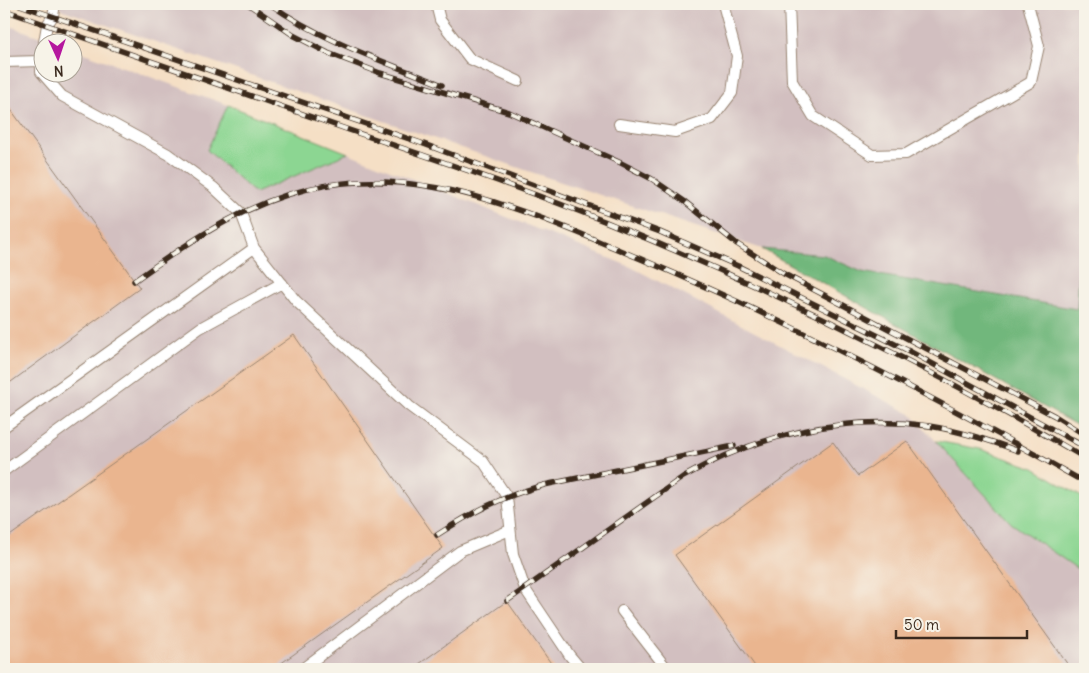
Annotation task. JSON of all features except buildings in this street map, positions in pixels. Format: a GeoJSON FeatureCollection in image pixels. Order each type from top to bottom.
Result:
{"type":"FeatureCollection","features":[{"type":"Feature","properties":{"kind":"lane"},"geometry":{"type":"LineString","coordinates":[[46,32],[47,25],[53,16],[55,4]]}},
{"type":"Feature","properties":{"kind":"lane"},"geometry":{"type":"LineString","coordinates":[[436,4],[440,20],[470,59],[518,81]]}},
{"type":"Feature","properties":{"kind":"lane"},"geometry":{"type":"LineString","coordinates":[[619,124],[675,132],[712,119],[732,93],[737,56],[723,4]]}},
{"type":"Feature","properties":{"kind":"lane"},"geometry":{"type":"LineString","coordinates":[[789,4],[792,81],[813,116],[872,155],[906,154],[1031,82],[1039,46],[1028,4]]}},
{"type":"Feature","properties":{"kind":"lane"},"geometry":{"type":"LineString","coordinates":[[4,62],[32,61]]}},
{"type":"Feature","properties":{"kind":"lane"},"geometry":{"type":"LineString","coordinates":[[50,82],[62,96],[168,154],[213,187],[241,212],[254,248],[296,302],[409,406],[483,461],[507,497],[513,554],[525,589],[570,656],[581,669]]}},
{"type":"Feature","properties":{"kind":"lane"},"geometry":{"type":"LineString","coordinates":[[4,427],[254,248]]}},
{"type":"Feature","properties":{"kind":"lane"},"geometry":{"type":"LineString","coordinates":[[4,472],[200,328],[282,283]]}},
{"type":"Feature","properties":{"kind":"lane"},"geometry":{"type":"LineString","coordinates":[[302,669],[460,551],[510,530]]}},
{"type":"Feature","properties":{"kind":"lane"},"geometry":{"type":"LineString","coordinates":[[622,611],[667,669]]}},
{"type":"Feature","properties":{"kind":"shaded area"},"geometry":{"type":"Polygon","coordinates":[[[46,4],[1085,4],[1085,274],[1079,272],[1077,309],[862,272],[824,255],[762,249],[528,171],[46,4]]]}},
{"type":"Feature","properties":{"kind":"shaded area"},"geometry":{"type":"Polygon","coordinates":[[[4,24],[32,34],[32,82],[82,82],[82,52],[228,105],[207,150],[255,193],[348,153],[631,267],[911,414],[1011,523],[1085,574],[1085,669],[4,669],[4,24]]]}},
{"type":"Feature","properties":{"kind":"green space"},"geometry":{"type":"Polygon","coordinates":[[[228,105],[348,153],[255,193],[207,150],[228,105]]]}},
{"type":"Feature","properties":{"kind":"green space"},"geometry":{"type":"Polygon","coordinates":[[[762,249],[824,255],[862,272],[1077,309],[1079,272],[1085,274],[1085,430],[762,249]]]}},
{"type":"Feature","properties":{"kind":"green space"},"geometry":{"type":"Polygon","coordinates":[[[936,441],[980,449],[1034,468],[1085,499],[1085,574],[1011,523],[936,441]]]}},
{"type":"Feature","properties":{"kind":"railway"},"geometry":{"type":"LineString","coordinates":[[17,4],[421,143],[660,232],[738,266],[909,351],[1085,447]]}},
{"type":"Feature","properties":{"kind":"railway"},"geometry":{"type":"LineString","coordinates":[[248,4],[293,35],[328,53],[380,73],[509,112],[621,163],[652,179],[684,201],[737,244],[784,274],[1055,416],[1085,435]]}},
{"type":"Feature","properties":{"kind":"railway"},"geometry":{"type":"LineString","coordinates":[[270,4],[332,40],[442,85]]}},
{"type":"Feature","properties":{"kind":"railway"},"geometry":{"type":"LineString","coordinates":[[4,10],[478,174],[604,221],[728,274],[849,331],[968,392],[1085,458]]}},
{"type":"Feature","properties":{"kind":"railway"},"geometry":{"type":"LineString","coordinates":[[134,281],[226,221],[250,209],[301,191],[328,185],[369,182],[409,184],[449,190],[489,200],[527,213],[697,283],[862,362],[1077,478]]}},
{"type":"Feature","properties":{"kind":"railway"},"geometry":{"type":"LineString","coordinates":[[507,601],[683,477],[711,462],[771,439],[801,431],[833,426],[897,423],[952,430],[1018,451]]}},
{"type":"Feature","properties":{"kind":"railway"},"geometry":{"type":"LineString","coordinates":[[437,535],[488,506],[514,494],[544,485],[734,446]]}}]}
